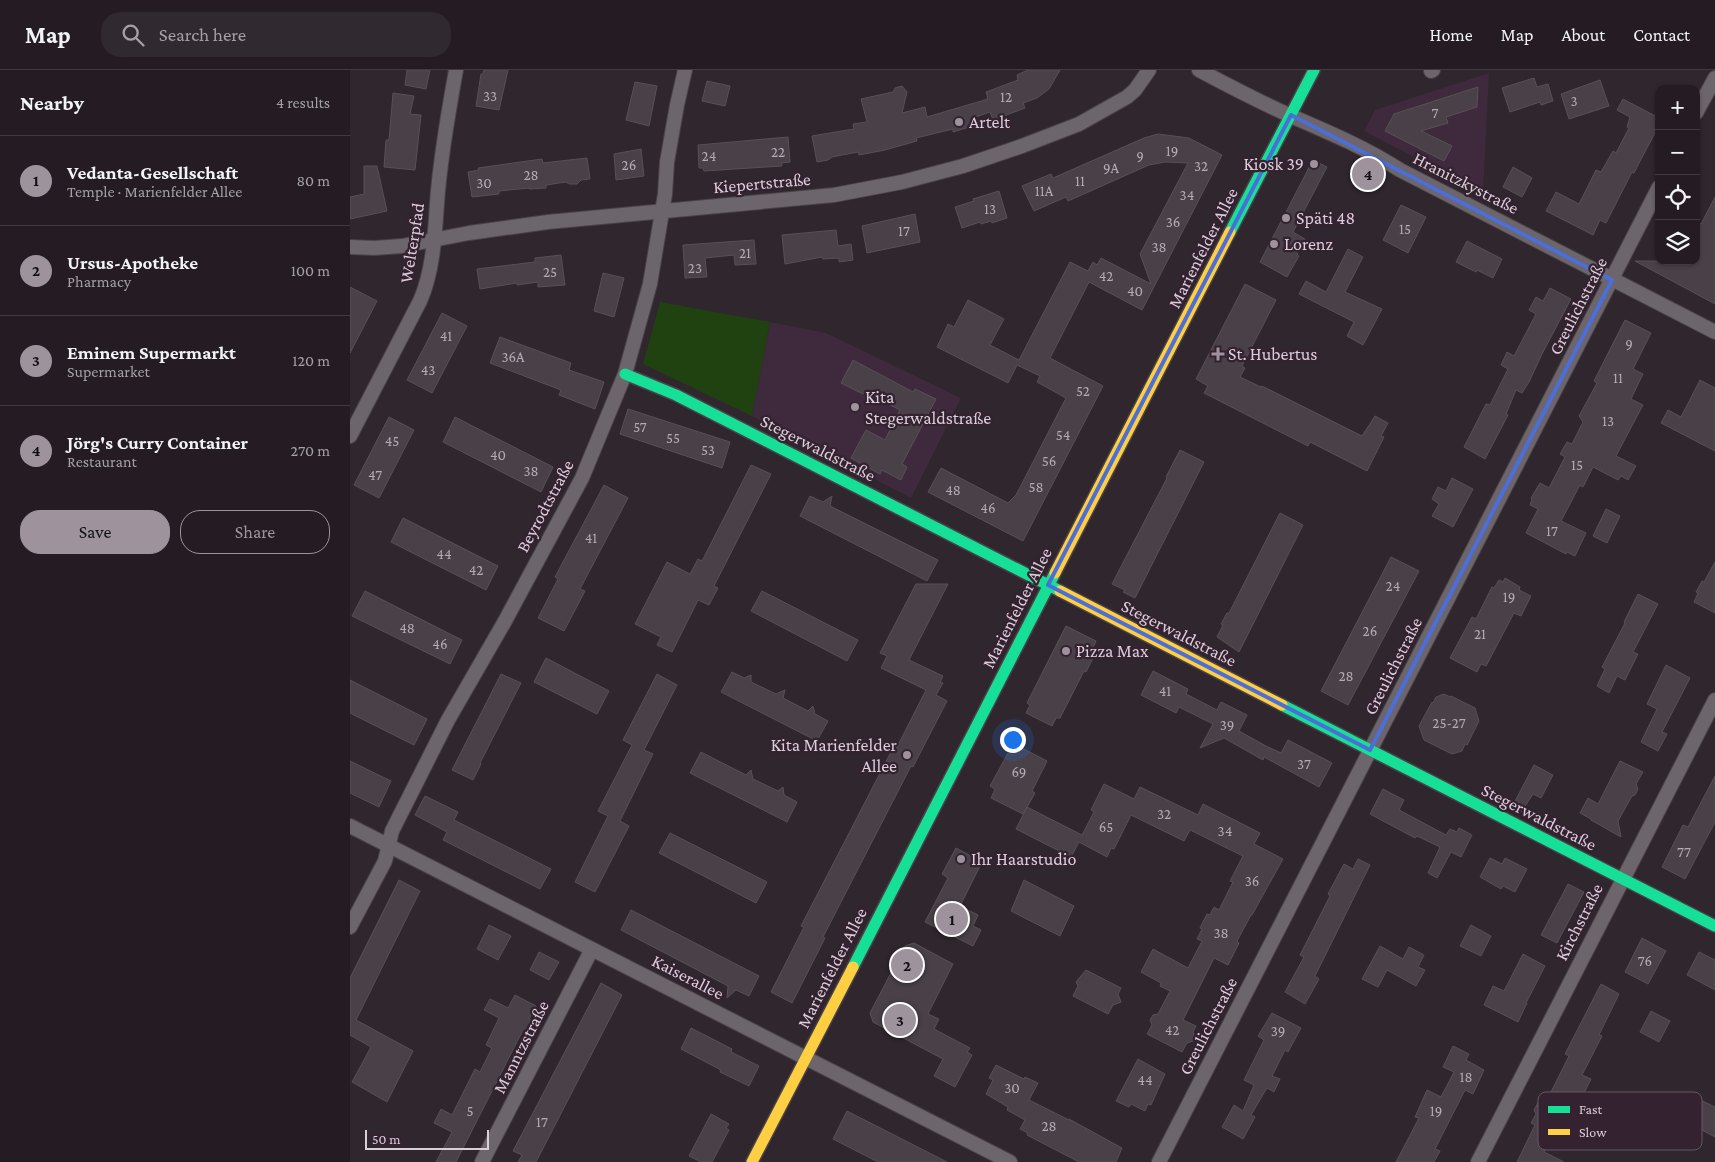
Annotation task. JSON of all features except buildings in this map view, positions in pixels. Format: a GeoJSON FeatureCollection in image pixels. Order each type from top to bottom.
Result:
{"type":"FeatureCollection","features":[{"type":"Feature","properties":{"kind":"main road","name":"Marienfelder Allee"},"geometry":{"type":"LineString","coordinates":[[752,1162],[1314,70]]}},
{"type":"Feature","properties":{"kind":"main road","name":"Stegerwaldstraße"},"geometry":{"type":"LineString","coordinates":[[625,374],[676,395],[1715,926]]}},
{"type":"Feature","properties":{"kind":"street","name":"Welterpfad"},"geometry":{"type":"LineString","coordinates":[[350,436],[425,290],[430,268],[443,155],[456,70]]}},
{"type":"Feature","properties":{"kind":"street","name":"Beyrodtstraße"},"geometry":{"type":"LineString","coordinates":[[350,927],[385,860],[392,831],[448,720],[505,621],[582,478],[625,374],[650,284],[665,194],[667,162],[685,70]]}},
{"type":"Feature","properties":{"kind":"street","name":"Kiepertstraße"},"geometry":{"type":"LineString","coordinates":[[350,247],[402,246],[540,223],[834,195],[902,182],[963,166],[1079,124],[1127,97],[1135,90],[1149,70]]}},
{"type":"Feature","properties":{"kind":"street","name":"Hranitzkystraße"},"geometry":{"type":"LineString","coordinates":[[1199,70],[1375,155],[1400,170],[1715,332]]}},
{"type":"Feature","properties":{"kind":"street"},"geometry":{"type":"LineString","coordinates":[[1700,106],[1715,78]]}},
{"type":"Feature","properties":{"kind":"street","name":"Greulichstraße"},"geometry":{"type":"LineString","coordinates":[[1159,1162],[1655,195]]}},
{"type":"Feature","properties":{"kind":"street","name":"Kirchstraße"},"geometry":{"type":"LineString","coordinates":[[1478,1162],[1715,700]]}},
{"type":"Feature","properties":{"kind":"street","name":"Kaiserallee"},"geometry":{"type":"LineString","coordinates":[[350,826],[1010,1162]]}},
{"type":"Feature","properties":{"kind":"street","name":"Manntzstraße"},"geometry":{"type":"LineString","coordinates":[[482,1162],[592,950]]}},
{"type":"Feature","properties":{"kind":"highlighted area"},"geometry":{"type":"Polygon","coordinates":[[[1291,115],[1612,280],[1370,750],[1048,585],[1291,115]]]}},
{"type":"Feature","properties":{"kind":"shaded area"},"geometry":{"type":"Polygon","coordinates":[[[1489,73],[1483,193],[1364,131],[1375,110],[1489,73]]]}},
{"type":"Feature","properties":{"kind":"shaded area","name":"Kita Stegerwaldstraße"},"geometry":{"type":"Polygon","coordinates":[[[770,322],[826,333],[961,398],[911,498],[752,416],[770,322]]]}},
{"type":"Feature","properties":{"kind":"green space"},"geometry":{"type":"Polygon","coordinates":[[[660,302],[770,322],[752,416],[643,364],[660,302]]]}},
{"type":"Feature","properties":{"kind":"traffic: fast"},"geometry":{"type":"LineString","coordinates":[[1230,232],[1314,70]]}},
{"type":"Feature","properties":{"kind":"traffic: fast"},"geometry":{"type":"LineString","coordinates":[[625,374],[676,395],[1060,591]]}},
{"type":"Feature","properties":{"kind":"traffic: fast"},"geometry":{"type":"LineString","coordinates":[[853,967],[1055,573]]}},
{"type":"Feature","properties":{"kind":"traffic: fast"},"geometry":{"type":"LineString","coordinates":[[1282,705],[1715,926]]}},
{"type":"Feature","properties":{"kind":"traffic: slow"},"geometry":{"type":"LineString","coordinates":[[1055,573],[1230,232]]}},
{"type":"Feature","properties":{"kind":"traffic: slow"},"geometry":{"type":"LineString","coordinates":[[1060,591],[1282,705]]}},
{"type":"Feature","properties":{"kind":"traffic: slow"},"geometry":{"type":"LineString","coordinates":[[752,1162],[853,967]]}},
{"type":"Feature","properties":{"kind":"place","name":"Artelt"},"geometry":{"type":"Point","coordinates":[959,122]}},
{"type":"Feature","properties":{"kind":"place","name":"Kiosk 39"},"geometry":{"type":"Point","coordinates":[1314,164]}},
{"type":"Feature","properties":{"kind":"place","name":"Jörg's Curry Container"},"geometry":{"type":"Point","coordinates":[1368,174]}},
{"type":"Feature","properties":{"kind":"place","name":"Späti 48"},"geometry":{"type":"Point","coordinates":[1286,218]}},
{"type":"Feature","properties":{"kind":"place","name":"Lorenz"},"geometry":{"type":"Point","coordinates":[1274,244]}},
{"type":"Feature","properties":{"kind":"place","name":"St. Hubertus"},"geometry":{"type":"Point","coordinates":[1218,354]}},
{"type":"Feature","properties":{"kind":"place","name":"Kita Stegerwaldstraße"},"geometry":{"type":"Point","coordinates":[855,407]}},
{"type":"Feature","properties":{"kind":"place","name":"Pizza Max"},"geometry":{"type":"Point","coordinates":[1066,651]}},
{"type":"Feature","properties":{"kind":"place","name":"Kita Marienfelder Allee"},"geometry":{"type":"Point","coordinates":[907,755]}},
{"type":"Feature","properties":{"kind":"place","name":"Ihr Haarstudio"},"geometry":{"type":"Point","coordinates":[961,859]}},
{"type":"Feature","properties":{"kind":"place","name":"Vedanta-Gesellschaft"},"geometry":{"type":"Point","coordinates":[952,919]}},
{"type":"Feature","properties":{"kind":"place","name":"Ursus-Apotheke"},"geometry":{"type":"Point","coordinates":[907,965]}},
{"type":"Feature","properties":{"kind":"place","name":"Eminem Supermarkt"},"geometry":{"type":"Point","coordinates":[900,1020]}}]}
